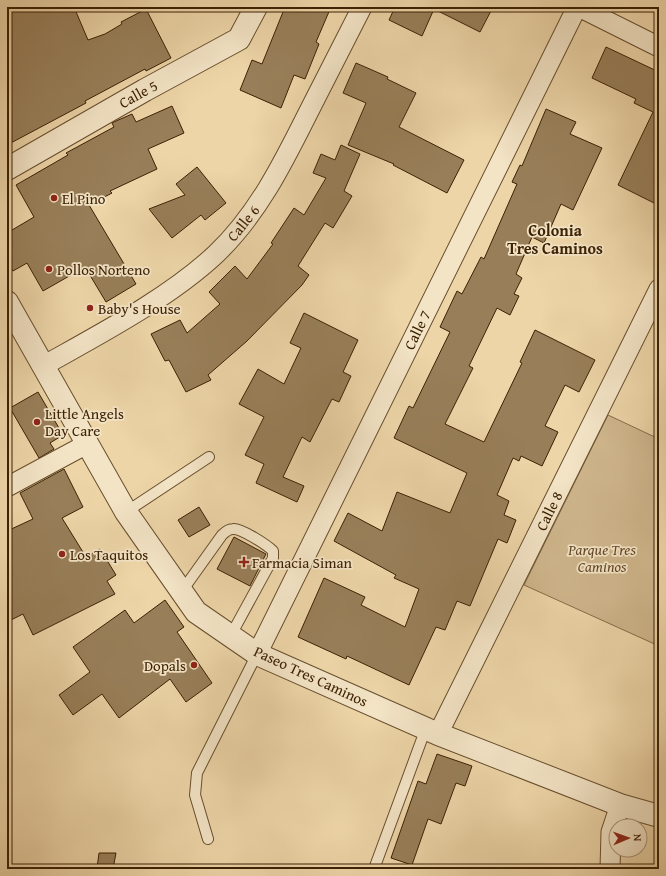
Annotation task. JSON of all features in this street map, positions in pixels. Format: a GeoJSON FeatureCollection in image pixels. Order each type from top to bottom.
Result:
{"type":"FeatureCollection","features":[{"type":"Feature","properties":{"kind":"street","name":"Calle 5"},"geometry":{"type":"LineString","coordinates":[[7,170],[145,90],[239,39],[256,7]]}},
{"type":"Feature","properties":{"kind":"street","name":"Calle 6"},"geometry":{"type":"LineString","coordinates":[[44,366],[97,335],[190,276],[216,254],[245,223],[266,193],[283,163],[362,7]]}},
{"type":"Feature","properties":{"kind":"street"},"geometry":{"type":"LineString","coordinates":[[578,7],[659,47]]}},
{"type":"Feature","properties":{"kind":"street","name":"Calle 7"},"geometry":{"type":"LineString","coordinates":[[257,654],[578,7]]}},
{"type":"Feature","properties":{"kind":"street","name":"Calle 8"},"geometry":{"type":"LineString","coordinates":[[432,731],[659,289]]}},
{"type":"Feature","properties":{"kind":"street","name":"Paseo Tres Caminos"},"geometry":{"type":"LineString","coordinates":[[7,302],[126,512],[196,612],[257,654],[432,731],[620,805],[659,816]]}},
{"type":"Feature","properties":{"kind":"street"},"geometry":{"type":"LineString","coordinates":[[7,487],[87,444]]}},
{"type":"Feature","properties":{"kind":"street"},"geometry":{"type":"LineString","coordinates":[[610,869],[611,832],[620,805]]}},
{"type":"Feature","properties":{"kind":"lane"},"geometry":{"type":"LineString","coordinates":[[126,512],[209,457]]}},
{"type":"Feature","properties":{"kind":"lane"},"geometry":{"type":"LineString","coordinates":[[182,591],[222,535],[229,529],[235,528],[268,546],[273,551],[273,558],[230,635]]}},
{"type":"Feature","properties":{"kind":"lane"},"geometry":{"type":"LineString","coordinates":[[208,839],[195,795],[197,774],[257,654]]}},
{"type":"Feature","properties":{"kind":"lane"},"geometry":{"type":"LineString","coordinates":[[374,869],[432,731]]}},
{"type":"Feature","properties":{"kind":"green space","name":"Parque Tres Caminos"},"geometry":{"type":"Polygon","coordinates":[[[608,415],[659,439],[659,646],[524,585],[608,415]]]}},
{"type":"Feature","properties":{"kind":"building"},"geometry":{"type":"Polygon","coordinates":[[[7,7],[74,7],[88,40],[105,34],[122,24],[121,22],[146,9],[171,58],[146,71],[145,69],[85,101],[86,103],[7,145],[7,7]]]}},
{"type":"Feature","properties":{"kind":"building"},"geometry":{"type":"Polygon","coordinates":[[[285,7],[331,7],[316,42],[319,44],[305,79],[294,75],[281,108],[240,90],[252,60],[262,64],[285,7]]]}},
{"type":"Feature","properties":{"kind":"building"},"geometry":{"type":"Polygon","coordinates":[[[395,7],[493,7],[480,32],[434,9],[422,36],[389,20],[395,7]]]}},
{"type":"Feature","properties":{"kind":"building"},"geometry":{"type":"Polygon","coordinates":[[[606,47],[659,72],[659,192],[654,203],[618,185],[653,112],[634,103],[636,99],[592,78],[606,47]]]}},
{"type":"Feature","properties":{"kind":"building"},"geometry":{"type":"Polygon","coordinates":[[[356,63],[388,77],[387,79],[416,93],[399,127],[464,160],[447,193],[393,165],[394,164],[348,145],[366,103],[343,93],[356,63]]]}},
{"type":"Feature","properties":{"kind":"building"},"geometry":{"type":"Polygon","coordinates":[[[172,106],[184,133],[148,149],[157,169],[110,191],[112,193],[89,205],[136,284],[106,302],[85,267],[43,291],[27,263],[13,271],[7,261],[7,233],[34,217],[16,185],[68,155],[66,153],[114,127],[112,123],[132,114],[136,122],[172,106]]]}},
{"type":"Feature","properties":{"kind":"building"},"geometry":{"type":"Polygon","coordinates":[[[546,109],[576,122],[570,134],[602,148],[573,210],[561,204],[544,243],[532,237],[516,274],[522,278],[514,294],[519,296],[510,315],[497,308],[469,366],[473,368],[445,424],[484,442],[522,363],[520,362],[535,330],[595,360],[579,392],[565,385],[545,426],[558,432],[542,466],[521,456],[519,461],[513,458],[497,495],[509,501],[504,515],[516,520],[507,543],[498,539],[470,606],[457,601],[445,630],[436,627],[409,685],[347,656],[346,659],[298,637],[324,578],[365,597],[361,605],[405,627],[419,589],[394,578],[396,575],[334,541],[348,513],[382,531],[397,492],[450,513],[467,473],[394,438],[409,406],[413,408],[450,332],[440,327],[457,291],[462,294],[481,257],[484,259],[517,184],[512,182],[520,165],[522,166],[546,109]]]}},
{"type":"Feature","properties":{"kind":"building"},"geometry":{"type":"Polygon","coordinates":[[[341,145],[360,154],[344,191],[352,196],[333,228],[325,223],[298,266],[309,275],[302,285],[247,341],[208,375],[211,380],[186,392],[169,360],[165,361],[151,334],[180,320],[187,333],[220,304],[209,292],[235,266],[247,279],[273,244],[271,243],[294,208],[304,215],[326,178],[313,173],[321,154],[335,160],[341,145]]]}},
{"type":"Feature","properties":{"kind":"building"},"geometry":{"type":"Polygon","coordinates":[[[197,167],[226,203],[205,220],[201,215],[172,238],[149,209],[185,195],[176,184],[197,167]]]}},
{"type":"Feature","properties":{"kind":"building"},"geometry":{"type":"Polygon","coordinates":[[[304,313],[358,340],[343,372],[351,376],[339,402],[332,399],[310,442],[302,437],[283,477],[304,486],[297,502],[256,483],[264,464],[245,455],[264,417],[239,404],[258,369],[284,384],[301,348],[290,343],[304,313]]]}},
{"type":"Feature","properties":{"kind":"building","name":"Little Angels Day Care"},"geometry":{"type":"Polygon","coordinates":[[[38,392],[63,435],[50,443],[54,449],[39,458],[10,408],[38,392]]]}},
{"type":"Feature","properties":{"kind":"building"},"geometry":{"type":"Polygon","coordinates":[[[64,469],[83,507],[62,518],[86,557],[100,549],[116,575],[107,581],[115,594],[33,635],[23,614],[7,622],[7,531],[33,519],[20,493],[64,469]]]}},
{"type":"Feature","properties":{"kind":"building"},"geometry":{"type":"Polygon","coordinates":[[[199,507],[210,525],[189,537],[178,520],[199,507]]]}},
{"type":"Feature","properties":{"kind":"building","name":"Farmacia Siman"},"geometry":{"type":"Polygon","coordinates":[[[234,537],[266,554],[250,586],[217,569],[234,537]]]}},
{"type":"Feature","properties":{"kind":"building"},"geometry":{"type":"Polygon","coordinates":[[[165,600],[184,627],[177,632],[212,683],[186,702],[170,679],[119,718],[102,694],[73,715],[59,695],[90,672],[73,647],[125,610],[134,623],[165,600]]]}},
{"type":"Feature","properties":{"kind":"building"},"geometry":{"type":"Polygon","coordinates":[[[437,754],[472,766],[465,786],[456,783],[441,824],[428,819],[412,865],[391,858],[418,781],[426,784],[437,754]]]}},
{"type":"Feature","properties":{"kind":"building"},"geometry":{"type":"Polygon","coordinates":[[[99,853],[116,853],[113,869],[97,868],[99,853]]]}},
{"type":"Feature","properties":{"kind":"place","name":"El Pino"},"geometry":{"type":"Point","coordinates":[54,198]}},
{"type":"Feature","properties":{"kind":"place","name":"Pollos Norteno"},"geometry":{"type":"Point","coordinates":[49,269]}},
{"type":"Feature","properties":{"kind":"place","name":"Baby's House"},"geometry":{"type":"Point","coordinates":[90,308]}},
{"type":"Feature","properties":{"kind":"place","name":"Little Angels Day Care"},"geometry":{"type":"Point","coordinates":[37,422]}},
{"type":"Feature","properties":{"kind":"place","name":"Los Taquitos"},"geometry":{"type":"Point","coordinates":[62,554]}},
{"type":"Feature","properties":{"kind":"place","name":"Farmacia Siman"},"geometry":{"type":"Point","coordinates":[244,562]}},
{"type":"Feature","properties":{"kind":"place","name":"Dopals"},"geometry":{"type":"Point","coordinates":[194,665]}},
{"type":"Feature","properties":{"kind":"district","name":"Colonia Tres Caminos"},"geometry":{"type":"Point","coordinates":[555,239]}}]}
